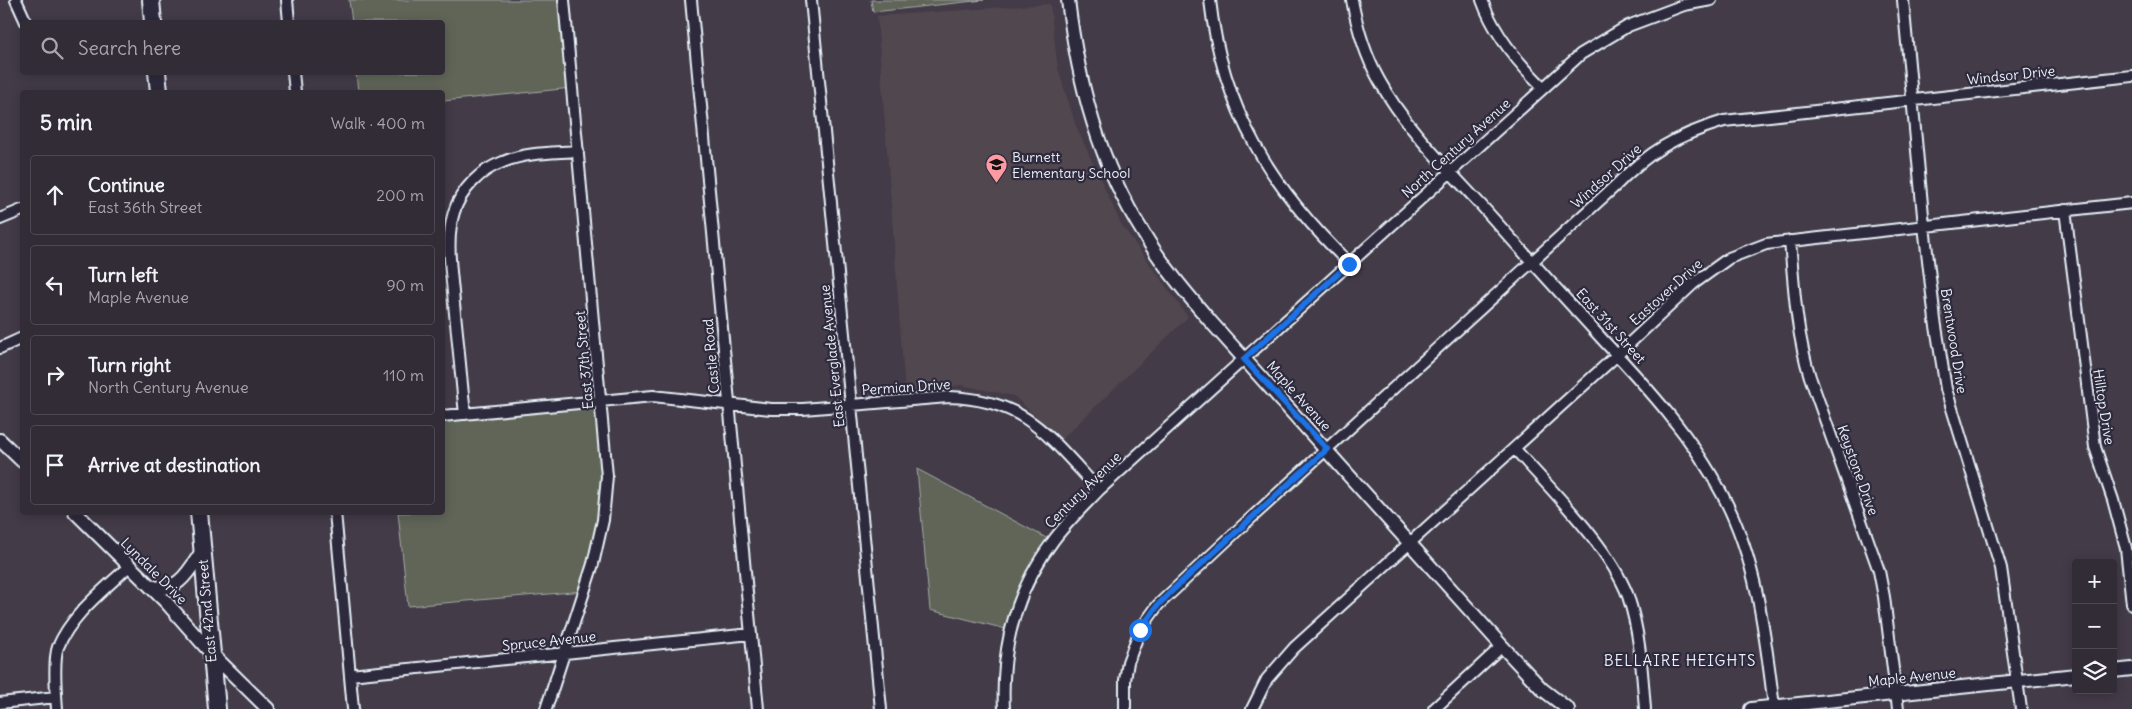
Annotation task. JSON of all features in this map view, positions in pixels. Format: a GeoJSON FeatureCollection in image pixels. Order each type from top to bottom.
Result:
{"type":"FeatureCollection","features":[{"type":"Feature","properties":{"kind":"highway"},"geometry":{"type":"LineString","coordinates":[[150,0],[153,20]]}},
{"type":"Feature","properties":{"kind":"highway"},"geometry":{"type":"LineString","coordinates":[[157,75],[159,90]]}},
{"type":"Feature","properties":{"kind":"highway","name":"East 42nd Street"},"geometry":{"type":"LineString","coordinates":[[199,515],[210,652],[217,709]]}},
{"type":"Feature","properties":{"kind":"street"},"geometry":{"type":"LineString","coordinates":[[16,0],[25,20]]}},
{"type":"Feature","properties":{"kind":"street"},"geometry":{"type":"LineString","coordinates":[[287,0],[289,20]]}},
{"type":"Feature","properties":{"kind":"street","name":"East 37th Street"},"geometry":{"type":"LineString","coordinates":[[546,709],[593,564],[603,520],[607,476],[602,400],[564,0]]}},
{"type":"Feature","properties":{"kind":"street","name":"Castle Road"},"geometry":{"type":"LineString","coordinates":[[691,0],[758,709]]}},
{"type":"Feature","properties":{"kind":"street","name":"East Everglade Avenue"},"geometry":{"type":"LineString","coordinates":[[811,0],[881,709]]}},
{"type":"Feature","properties":{"kind":"street","name":"Maple Avenue"},"geometry":{"type":"LineString","coordinates":[[1068,0],[1084,91],[1103,153],[1140,229],[1166,267],[1211,322],[1502,646],[1542,689],[1568,709]]}},
{"type":"Feature","properties":{"kind":"street"},"geometry":{"type":"LineString","coordinates":[[1210,0],[1221,61],[1230,89],[1251,139],[1279,186],[1306,219],[1349,264]]}},
{"type":"Feature","properties":{"kind":"street","name":"East 31st Street"},"geometry":{"type":"LineString","coordinates":[[1352,0],[1362,39],[1378,79],[1397,108],[1450,172],[1680,427],[1722,494],[1750,562],[1765,633],[1774,708]]}},
{"type":"Feature","properties":{"kind":"street"},"geometry":{"type":"LineString","coordinates":[[1482,0],[1504,43],[1517,60],[1543,87]]}},
{"type":"Feature","properties":{"kind":"street","name":"North Century Avenue"},"geometry":{"type":"LineString","coordinates":[[1244,359],[1580,54],[1628,26],[1684,5],[1712,0]]}},
{"type":"Feature","properties":{"kind":"street","name":"Brentwood Drive"},"geometry":{"type":"LineString","coordinates":[[1903,0],[1924,226],[1935,320],[1946,389],[2001,568],[2021,709]]}},
{"type":"Feature","properties":{"kind":"street"},"geometry":{"type":"LineString","coordinates":[[293,75],[295,90]]}},
{"type":"Feature","properties":{"kind":"street","name":"Windsor Drive"},"geometry":{"type":"LineString","coordinates":[[1125,709],[1125,680],[1134,644],[1147,618],[1181,582],[1532,262],[1634,166],[1662,146],[1692,131],[1724,122],[1913,99],[2132,76]]}},
{"type":"Feature","properties":{"kind":"street"},"geometry":{"type":"LineString","coordinates":[[465,414],[450,252],[451,222],[458,203],[471,183],[488,169],[502,162],[531,155],[578,152]]}},
{"type":"Feature","properties":{"kind":"street","name":"Eastover Drive"},"geometry":{"type":"LineString","coordinates":[[1252,709],[1268,680],[1294,648],[1711,269],[1747,250],[1766,244],[2132,203]]}},
{"type":"Feature","properties":{"kind":"street","name":"Hilltop Drive"},"geometry":{"type":"LineString","coordinates":[[2065,210],[2095,447],[2113,500],[2126,548],[2132,604]]}},
{"type":"Feature","properties":{"kind":"street"},"geometry":{"type":"LineString","coordinates":[[0,219],[20,211]]}},
{"type":"Feature","properties":{"kind":"street","name":"Keystone Drive"},"geometry":{"type":"LineString","coordinates":[[1790,241],[1797,324],[1802,350],[1879,571],[1898,709]]}},
{"type":"Feature","properties":{"kind":"street"},"geometry":{"type":"LineString","coordinates":[[0,348],[20,339]]}},
{"type":"Feature","properties":{"kind":"street","name":"Century Avenue"},"geometry":{"type":"LineString","coordinates":[[1004,709],[1003,678],[1006,649],[1014,614],[1031,574],[1052,541],[1099,490],[1244,359]]}},
{"type":"Feature","properties":{"kind":"street","name":"Permian Drive"},"geometry":{"type":"LineString","coordinates":[[445,416],[653,396],[771,409],[803,410],[948,397],[970,398],[993,402],[1014,411],[1034,423],[1051,438],[1099,490]]}},
{"type":"Feature","properties":{"kind":"street"},"geometry":{"type":"LineString","coordinates":[[0,440],[20,460]]}},
{"type":"Feature","properties":{"kind":"street"},"geometry":{"type":"LineString","coordinates":[[1515,449],[1586,530],[1612,564],[1623,585],[1632,609],[1638,643],[1645,709]]}},
{"type":"Feature","properties":{"kind":"street","name":"Lyndale Drive"},"geometry":{"type":"LineString","coordinates":[[77,515],[268,709]]}},
{"type":"Feature","properties":{"kind":"street"},"geometry":{"type":"LineString","coordinates":[[335,515],[353,709]]}},
{"type":"Feature","properties":{"kind":"street"},"geometry":{"type":"LineString","coordinates":[[149,586],[162,589],[174,586],[202,551]]}},
{"type":"Feature","properties":{"kind":"street"},"geometry":{"type":"LineString","coordinates":[[57,709],[57,649],[75,619],[129,566]]}},
{"type":"Feature","properties":{"kind":"street","name":"Spruce Avenue"},"geometry":{"type":"LineString","coordinates":[[350,675],[751,634]]}},
{"type":"Feature","properties":{"kind":"street"},"geometry":{"type":"LineString","coordinates":[[1434,709],[1502,646]]}},
{"type":"Feature","properties":{"kind":"street"},"geometry":{"type":"LineString","coordinates":[[2117,671],[2132,669]]}},
{"type":"Feature","properties":{"kind":"street","name":"Maple Avenue"},"geometry":{"type":"LineString","coordinates":[[1751,709],[2072,675]]}},
{"type":"Feature","properties":{"kind":"street"},"geometry":{"type":"LineString","coordinates":[[0,703],[56,697]]}},
{"type":"Feature","properties":{"kind":"shaded area","name":"Burnett Elementary School"},"geometry":{"type":"Polygon","coordinates":[[[1050,4],[1058,69],[1076,126],[1121,224],[1188,317],[1061,440],[1014,396],[961,385],[905,393],[877,16],[1050,4]]]}},
{"type":"Feature","properties":{"kind":"green space"},"geometry":{"type":"Polygon","coordinates":[[[349,0],[564,0],[572,88],[445,101],[445,90],[358,90],[356,75],[445,75],[445,20],[352,20],[349,0]]]}},
{"type":"Feature","properties":{"kind":"green space"},"geometry":{"type":"Polygon","coordinates":[[[871,0],[984,0],[873,12],[871,0]]]}},
{"type":"Feature","properties":{"kind":"green space"},"geometry":{"type":"Polygon","coordinates":[[[602,401],[607,476],[584,591],[408,606],[398,515],[445,515],[445,416],[602,401]]]}},
{"type":"Feature","properties":{"kind":"green space"},"geometry":{"type":"Polygon","coordinates":[[[917,469],[1052,541],[1010,630],[930,610],[917,469]]]}},
{"type":"Feature","properties":{"kind":"place","name":"Burnett Elementary School"},"geometry":{"type":"Point","coordinates":[996,184]}},
{"type":"Feature","properties":{"kind":"district","name":"BELLAIRE HEIGHTS"},"geometry":{"type":"Point","coordinates":[1680,661]}},
{"type":"Feature","properties":{"kind":"route"},"geometry":{"type":"LineString","coordinates":[[1140,630],[1147,618],[1174,589],[1327,449],[1244,359],[1349,264]]}}]}
